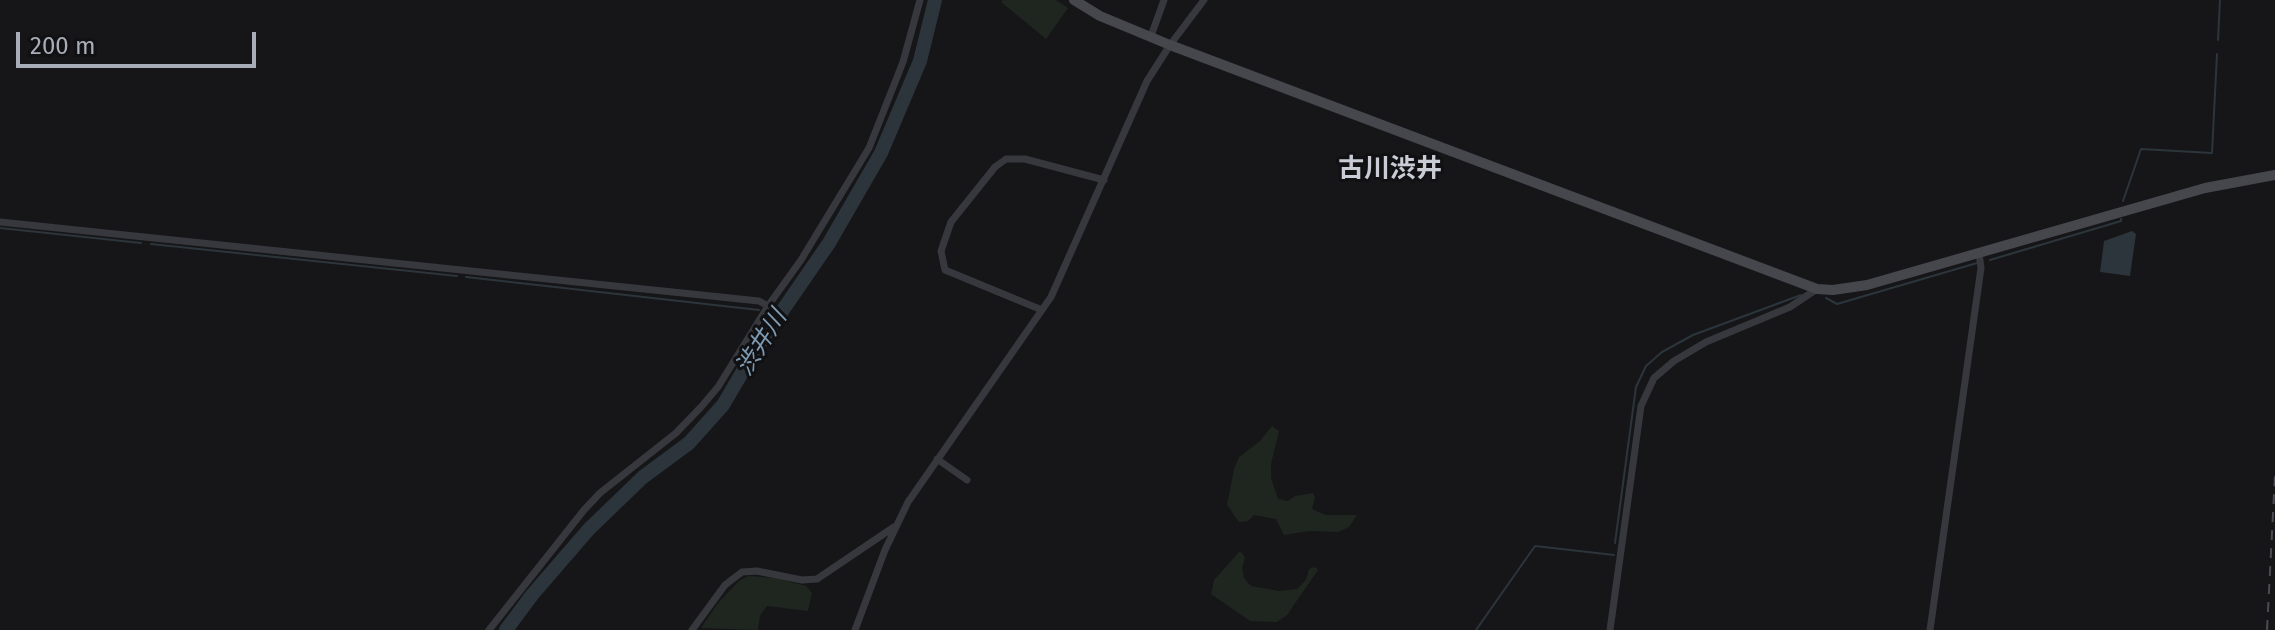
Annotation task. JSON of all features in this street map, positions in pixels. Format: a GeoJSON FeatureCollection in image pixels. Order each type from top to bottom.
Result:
{"type":"FeatureCollection","features":[{"type":"Feature","properties":{"kind":"street"},"geometry":{"type":"LineString","coordinates":[[489,630],[600,493],[676,433],[718,387],[768,306],[801,260],[876,135],[903,62],[920,0]]}},
{"type":"Feature","properties":{"kind":"street"},"geometry":{"type":"LineString","coordinates":[[1074,0],[1100,16],[1170,45],[1817,289],[1851,289],[2192,192],[2275,175]]}},
{"type":"Feature","properties":{"kind":"street"},"geometry":{"type":"LineString","coordinates":[[1151,36],[1164,0]]}},
{"type":"Feature","properties":{"kind":"street"},"geometry":{"type":"LineString","coordinates":[[855,630],[896,526],[920,482],[1042,310],[1062,276],[1137,103],[1170,45],[1204,0]]}},
{"type":"Feature","properties":{"kind":"street"},"geometry":{"type":"LineString","coordinates":[[1042,310],[945,270],[941,251],[951,222],[995,167],[1006,159],[1025,159],[1104,180]]}},
{"type":"Feature","properties":{"kind":"street"},"geometry":{"type":"LineString","coordinates":[[0,222],[759,301],[768,306]]}},
{"type":"Feature","properties":{"kind":"street"},"geometry":{"type":"LineString","coordinates":[[1930,630],[1981,268],[1979,253]]}},
{"type":"Feature","properties":{"kind":"street"},"geometry":{"type":"LineString","coordinates":[[1610,630],[1641,406],[1654,378],[1674,361],[1706,342],[1790,307],[1817,289]]}},
{"type":"Feature","properties":{"kind":"street"},"geometry":{"type":"LineString","coordinates":[[937,459],[967,480]]}},
{"type":"Feature","properties":{"kind":"street"},"geometry":{"type":"LineString","coordinates":[[692,630],[725,585],[742,572],[817,579],[896,526]]}},
{"type":"Feature","properties":{"kind":"shaded area"},"geometry":{"type":"Polygon","coordinates":[[[1056,0],[1068,8],[1046,39],[1001,2],[1056,0]]]}},
{"type":"Feature","properties":{"kind":"shaded area"},"geometry":{"type":"Polygon","coordinates":[[[2132,231],[2136,234],[2130,276],[2100,272],[2104,241],[2132,231]]]}},
{"type":"Feature","properties":{"kind":"shaded area"},"geometry":{"type":"Polygon","coordinates":[[[1272,426],[1279,431],[1271,464],[1271,478],[1278,499],[1288,501],[1295,496],[1313,493],[1312,508],[1316,511],[1326,515],[1357,515],[1349,527],[1338,532],[1309,531],[1284,535],[1276,519],[1254,515],[1248,521],[1239,522],[1227,505],[1234,469],[1239,457],[1260,441],[1272,426]]]}},
{"type":"Feature","properties":{"kind":"shaded area"},"geometry":{"type":"Polygon","coordinates":[[[1240,551],[1245,557],[1242,568],[1244,578],[1251,586],[1279,591],[1297,589],[1306,580],[1309,569],[1315,567],[1318,570],[1287,615],[1277,622],[1250,621],[1211,594],[1214,580],[1240,551]]]}},
{"type":"Feature","properties":{"kind":"shaded area"},"geometry":{"type":"Polygon","coordinates":[[[748,576],[776,578],[806,586],[812,593],[808,611],[767,606],[760,616],[758,630],[701,628],[718,603],[748,576]]]}},
{"type":"Feature","properties":{"kind":"waterway","name":"渋井川"},"geometry":{"type":"LineString","coordinates":[[506,630],[589,529],[643,477],[689,443],[723,405],[756,349],[829,243],[881,153],[920,61],[935,0]]}},
{"type":"Feature","properties":{"kind":"waterway"},"geometry":{"type":"LineString","coordinates":[[2218,40],[2220,0]]}},
{"type":"Feature","properties":{"kind":"waterway"},"geometry":{"type":"LineString","coordinates":[[2123,201],[2141,149],[2212,153],[2217,54]]}},
{"type":"Feature","properties":{"kind":"waterway"},"geometry":{"type":"LineString","coordinates":[[1990,260],[2121,219]]}},
{"type":"Feature","properties":{"kind":"waterway"},"geometry":{"type":"LineString","coordinates":[[0,228],[141,243]]}},
{"type":"Feature","properties":{"kind":"waterway"},"geometry":{"type":"LineString","coordinates":[[151,244],[457,276]]}},
{"type":"Feature","properties":{"kind":"waterway"},"geometry":{"type":"LineString","coordinates":[[1826,298],[1837,304],[1977,263]]}},
{"type":"Feature","properties":{"kind":"waterway"},"geometry":{"type":"LineString","coordinates":[[466,277],[759,310]]}},
{"type":"Feature","properties":{"kind":"waterway"},"geometry":{"type":"LineString","coordinates":[[1615,543],[1636,387],[1646,366],[1662,352],[1693,335],[1801,295]]}},
{"type":"Feature","properties":{"kind":"waterway"},"geometry":{"type":"LineString","coordinates":[[767,315],[776,320]]}},
{"type":"Feature","properties":{"kind":"waterway"},"geometry":{"type":"LineString","coordinates":[[1476,630],[1535,546],[1614,555]]}},
{"type":"Feature","properties":{"kind":"railway"},"geometry":{"type":"LineString","coordinates":[[2267,630],[2275,475]]}},
{"type":"Feature","properties":{"kind":"district","name":"古川渋井"},"geometry":{"type":"Point","coordinates":[1390,170]}}]}
